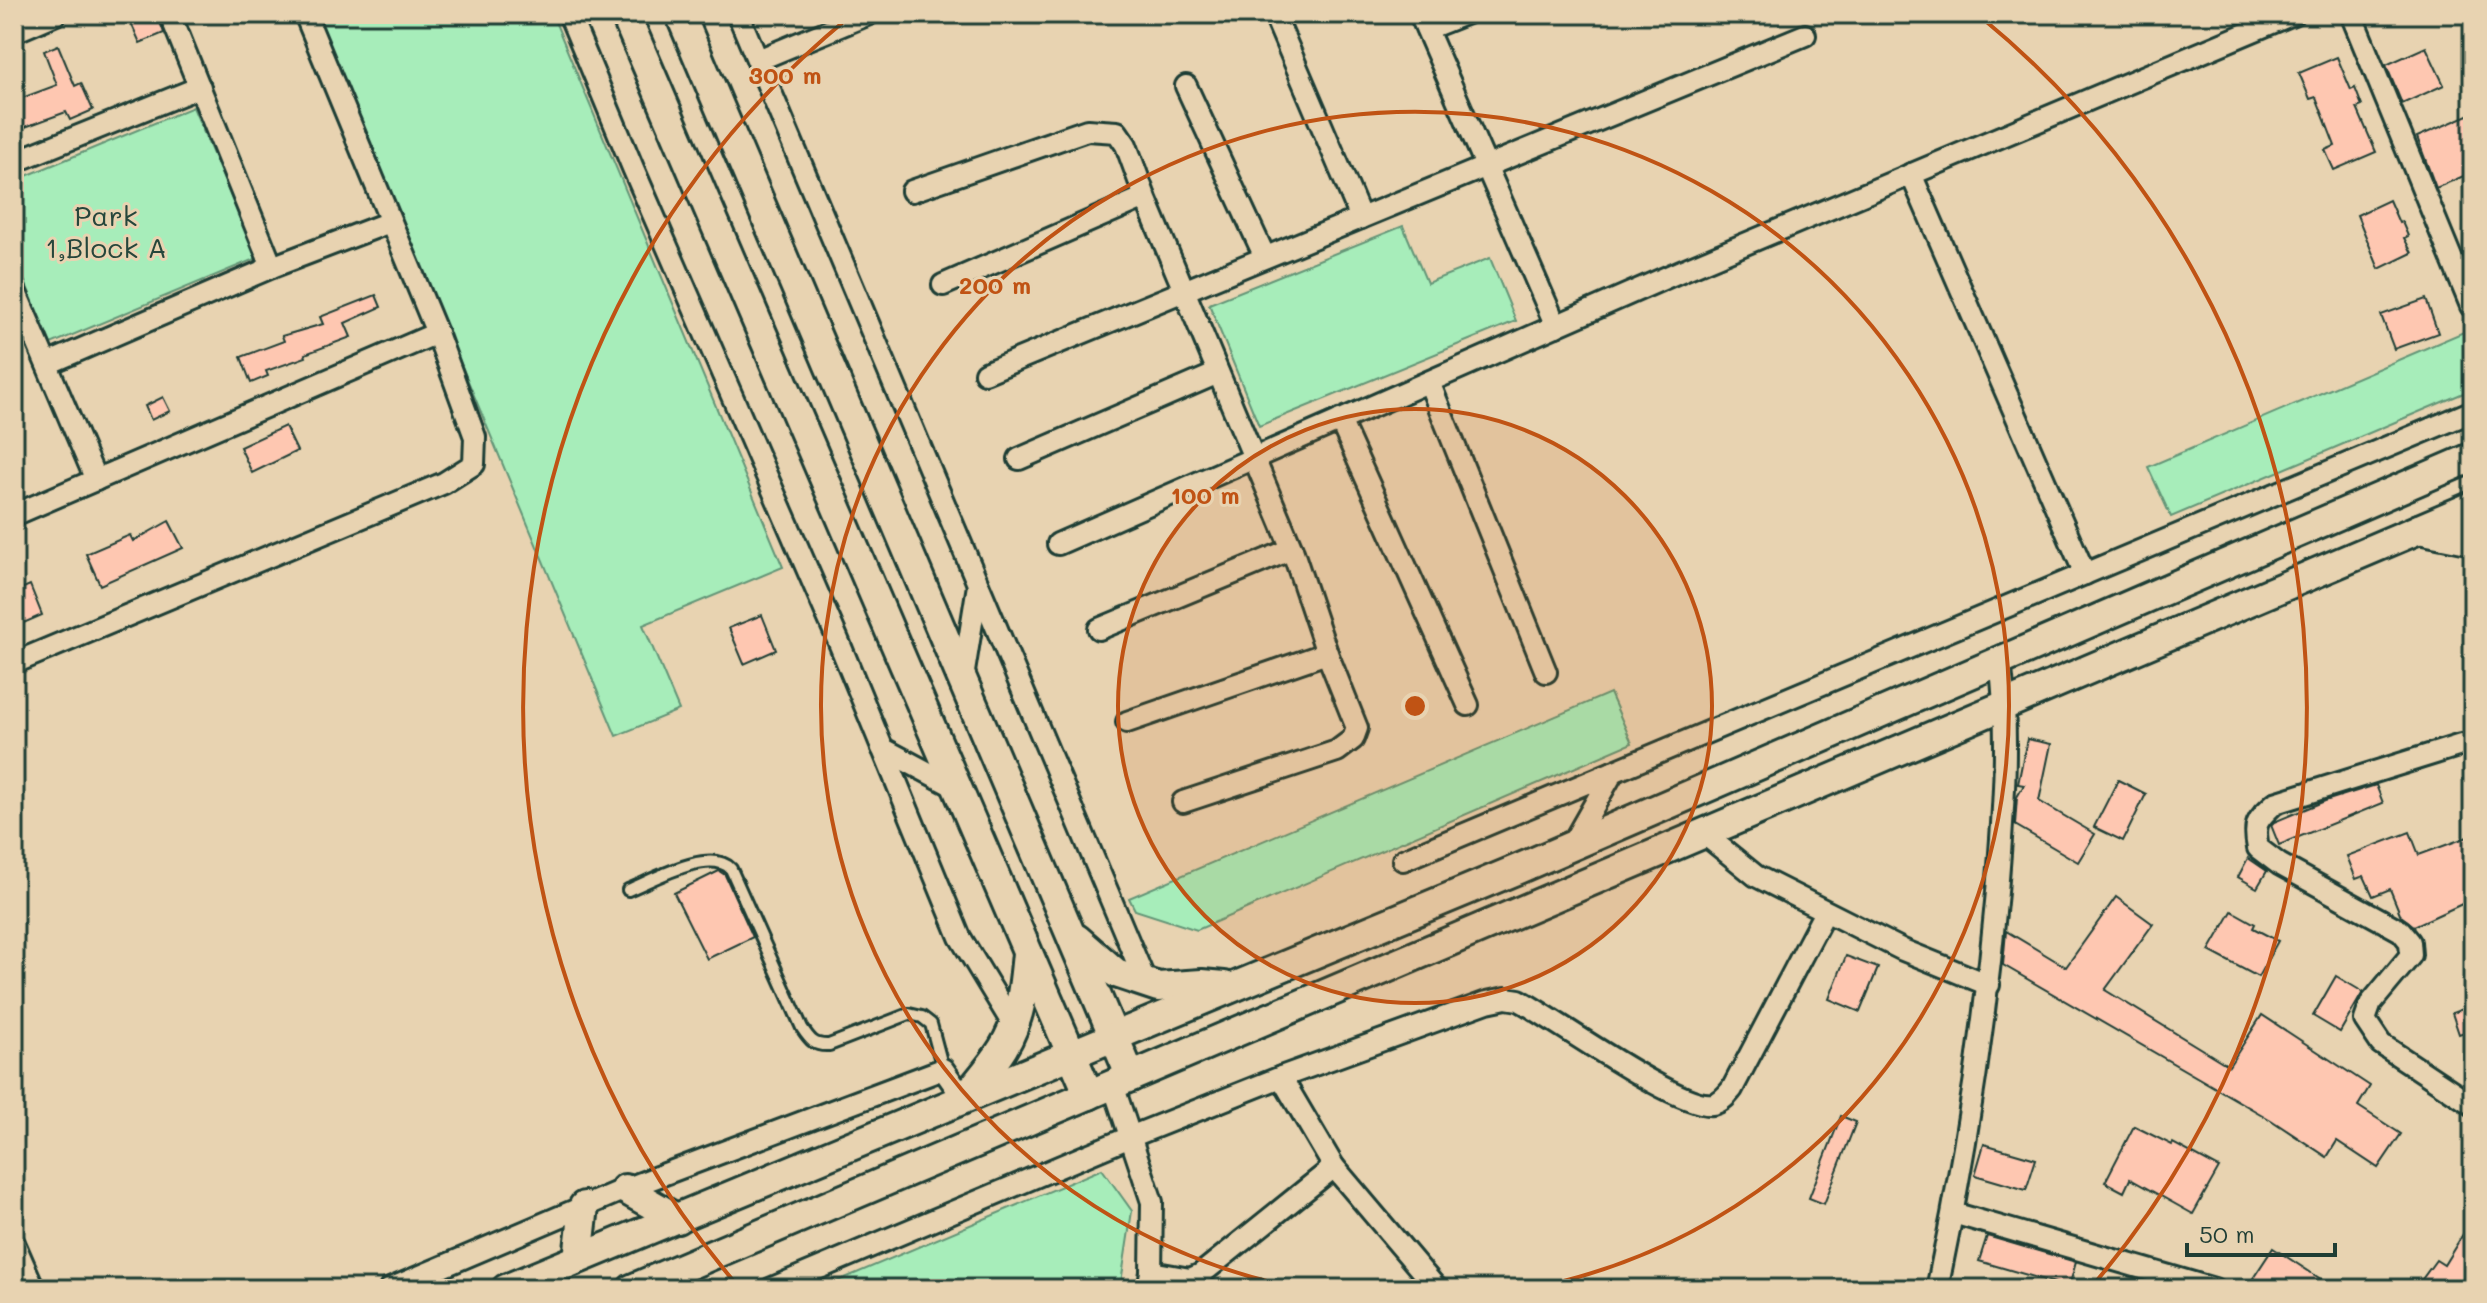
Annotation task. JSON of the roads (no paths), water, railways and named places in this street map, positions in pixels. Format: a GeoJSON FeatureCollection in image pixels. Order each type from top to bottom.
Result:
{"type":"FeatureCollection","features":[{"type":"Feature","properties":{"kind":"street"},"geometry":{"type":"LineString","coordinates":[[14,32],[56,14]]}},
{"type":"Feature","properties":{"kind":"street"},"geometry":{"type":"LineString","coordinates":[[170,14],[272,267]]}},
{"type":"Feature","properties":{"kind":"street"},"geometry":{"type":"LineString","coordinates":[[14,663],[444,483],[474,464],[475,437],[437,333],[305,14]]}},
{"type":"Feature","properties":{"kind":"street"},"geometry":{"type":"LineString","coordinates":[[569,14],[960,937],[1014,1026]]}},
{"type":"Feature","properties":{"kind":"street"},"geometry":{"type":"LineString","coordinates":[[625,14],[1072,1054],[1111,1085]]}},
{"type":"Feature","properties":{"kind":"street"},"geometry":{"type":"LineString","coordinates":[[680,14],[1114,1036],[1111,1085],[1152,1202],[1150,1281],[1190,1279],[1201,1274],[1334,1167]]}},
{"type":"Feature","properties":{"kind":"street"},"geometry":{"type":"LineString","coordinates":[[738,14],[1146,983]]}},
{"type":"Feature","properties":{"kind":"street"},"geometry":{"type":"LineString","coordinates":[[758,60],[869,14]]}},
{"type":"Feature","properties":{"kind":"street"},"geometry":{"type":"LineString","coordinates":[[1274,14],[1361,218]]}},
{"type":"Feature","properties":{"kind":"street"},"geometry":{"type":"LineString","coordinates":[[1465,14],[1424,22],[1556,326]]}},
{"type":"Feature","properties":{"kind":"street"},"geometry":{"type":"LineString","coordinates":[[1058,544],[1556,326],[2293,14]]}},
{"type":"Feature","properties":{"kind":"street"},"geometry":{"type":"LineString","coordinates":[[2351,14],[2471,306]]}},
{"type":"Feature","properties":{"kind":"street"},"geometry":{"type":"LineString","coordinates":[[985,373],[1805,35]]}},
{"type":"Feature","properties":{"kind":"street"},"geometry":{"type":"LineString","coordinates":[[1186,86],[1265,257]]}},
{"type":"Feature","properties":{"kind":"street"},"geometry":{"type":"LineString","coordinates":[[14,162],[200,87]]}},
{"type":"Feature","properties":{"kind":"street"},"geometry":{"type":"LineString","coordinates":[[912,191],[1087,130],[1117,132],[1126,145],[1292,549],[1327,653],[1357,728],[1347,746],[1183,802]]}},
{"type":"Feature","properties":{"kind":"street"},"geometry":{"type":"LineString","coordinates":[[1911,174],[2085,574]]}},
{"type":"Feature","properties":{"kind":"street"},"geometry":{"type":"LineString","coordinates":[[943,285],[1145,197]]}},
{"type":"Feature","properties":{"kind":"street"},"geometry":{"type":"LineString","coordinates":[[47,364],[272,267],[390,222]]}},
{"type":"Feature","properties":{"kind":"street"},"geometry":{"type":"LineString","coordinates":[[14,288],[96,480]]}},
{"type":"Feature","properties":{"kind":"street"},"geometry":{"type":"LineString","coordinates":[[14,515],[437,333]]}},
{"type":"Feature","properties":{"kind":"street"},"geometry":{"type":"LineString","coordinates":[[1019,459],[1218,373]]}},
{"type":"Feature","properties":{"kind":"street"},"geometry":{"type":"LineString","coordinates":[[1429,382],[1546,672]]}},
{"type":"Feature","properties":{"kind":"street"},"geometry":{"type":"LineString","coordinates":[[1403,860],[2473,411]]}},
{"type":"Feature","properties":{"kind":"street"},"geometry":{"type":"LineString","coordinates":[[1340,420],[1468,705]]}},
{"type":"Feature","properties":{"kind":"street"},"geometry":{"type":"LineString","coordinates":[[506,1289],[1571,846],[2473,457]]}},
{"type":"Feature","properties":{"kind":"street"},"geometry":{"type":"LineString","coordinates":[[632,1289],[2473,506]]}},
{"type":"Feature","properties":{"kind":"street"},"geometry":{"type":"LineString","coordinates":[[2419,529],[2473,540]]}},
{"type":"Feature","properties":{"kind":"street"},"geometry":{"type":"LineString","coordinates":[[1099,629],[1292,549]]}},
{"type":"Feature","properties":{"kind":"street"},"geometry":{"type":"LineString","coordinates":[[963,678],[978,585]]}},
{"type":"Feature","properties":{"kind":"street"},"geometry":{"type":"LineString","coordinates":[[1127,722],[1327,653]]}},
{"type":"Feature","properties":{"kind":"street"},"geometry":{"type":"LineString","coordinates":[[1937,1289],[1953,1213],[1989,985],[2002,827],[2006,704],[2000,661]]}},
{"type":"Feature","properties":{"kind":"street"},"geometry":{"type":"LineString","coordinates":[[2473,747],[2461,745],[2275,803],[2258,819],[2255,833],[2258,848],[2279,864],[2401,931],[2410,942],[2411,955],[2371,1003],[2365,1020],[2381,1044],[2473,1105]]}},
{"type":"Feature","properties":{"kind":"street"},"geometry":{"type":"LineString","coordinates":[[882,748],[957,788]]}},
{"type":"Feature","properties":{"kind":"street"},"geometry":{"type":"LineString","coordinates":[[1571,846],[1613,772]]}},
{"type":"Feature","properties":{"kind":"street"},"geometry":{"type":"LineString","coordinates":[[1703,833],[1756,876],[1903,950],[1989,985]]}},
{"type":"Feature","properties":{"kind":"street"},"geometry":{"type":"LineString","coordinates":[[770,1289],[1130,1137],[1281,1077],[1487,1002],[1506,998],[1530,1006],[1624,1066],[1690,1101],[1711,1105],[1722,1100],[1732,1089],[1825,912]]}},
{"type":"Feature","properties":{"kind":"street"},"geometry":{"type":"LineString","coordinates":[[1070,933],[1116,973],[1158,987],[1202,984],[1235,986]]}},
{"type":"Feature","properties":{"kind":"street"},"geometry":{"type":"LineString","coordinates":[[964,1099],[1003,1049],[1014,1026],[1024,990],[1027,950]]}},
{"type":"Feature","properties":{"kind":"street"},"geometry":{"type":"LineString","coordinates":[[390,1289],[625,1189],[943,1069],[964,1099]]}},
{"type":"Feature","properties":{"kind":"street"},"geometry":{"type":"LineString","coordinates":[[1281,1077],[1334,1167],[1437,1289]]}},
{"type":"Feature","properties":{"kind":"street"},"geometry":{"type":"LineString","coordinates":[[625,1189],[677,1219]]}},
{"type":"Feature","properties":{"kind":"street"},"geometry":{"type":"LineString","coordinates":[[581,1257],[579,1250],[584,1206]]}},
{"type":"Feature","properties":{"kind":"street"},"geometry":{"type":"LineString","coordinates":[[1953,1213],[2214,1289]]}},
{"type":"Feature","properties":{"kind":"street"},"geometry":{"type":"LineString","coordinates":[[14,1243],[34,1289]]}},
{"type":"Feature","properties":{"kind":"lane"},"geometry":{"type":"LineString","coordinates":[[628,890],[688,865],[714,860],[724,862],[731,869],[802,1028],[811,1041],[829,1045],[909,1014],[922,1017],[931,1024],[943,1069]]}},
{"type":"Feature","properties":{"kind":"park label","name":"Park 1,Block A"},"geometry":{"type":"Point","coordinates":[106,232]}}]}
